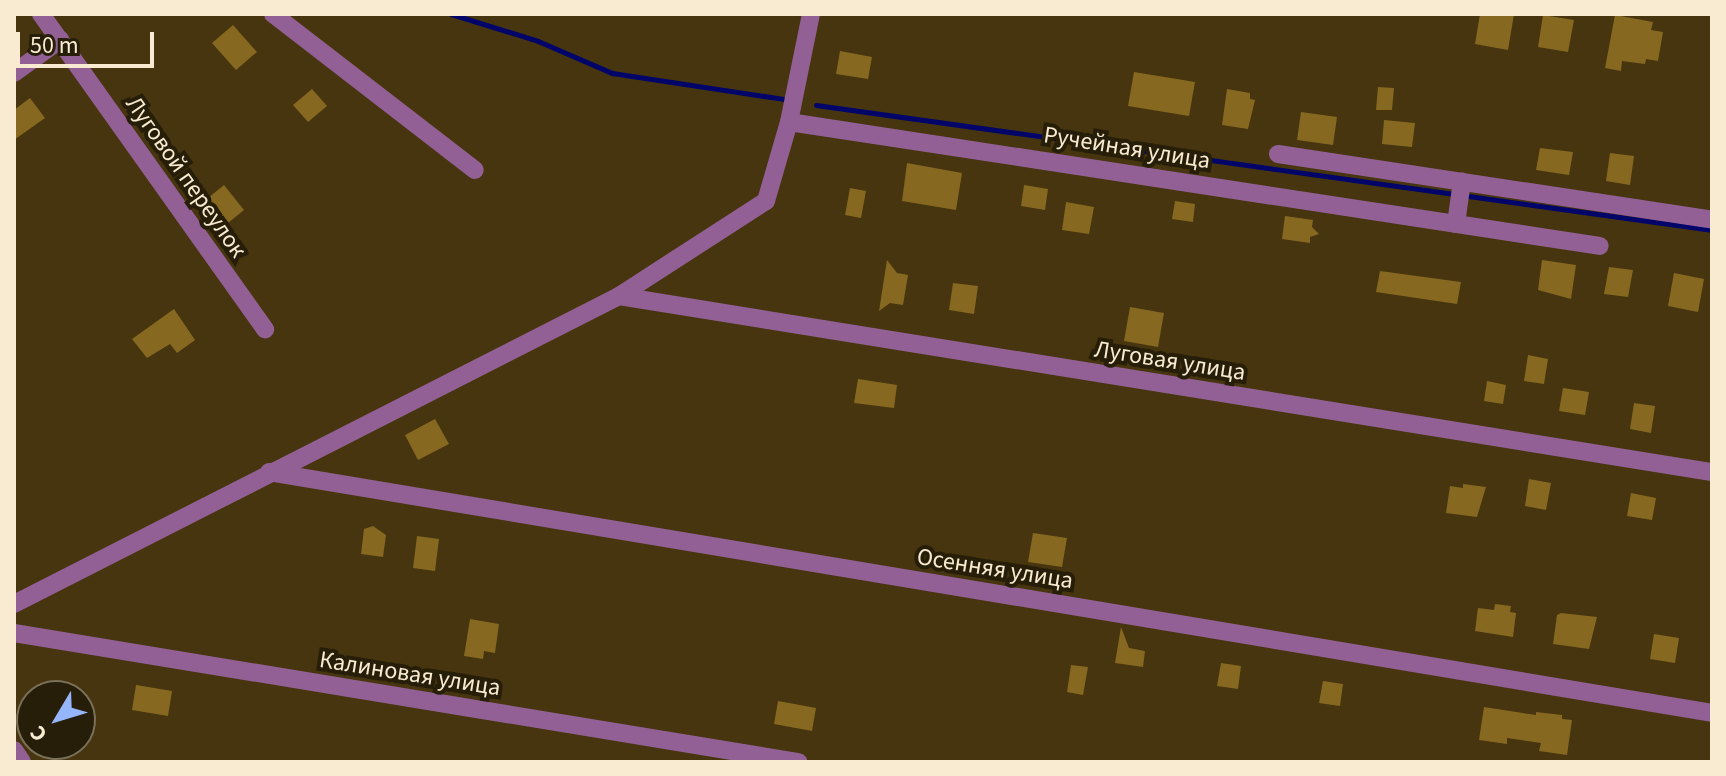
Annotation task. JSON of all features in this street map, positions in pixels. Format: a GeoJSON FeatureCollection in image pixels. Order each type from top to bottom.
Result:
{"type":"FeatureCollection","features":[{"type":"Feature","properties":{"kind":"street","name":"Луговой переулок"},"geometry":{"type":"LineString","coordinates":[[41,14],[265,329]]}},
{"type":"Feature","properties":{"kind":"street"},"geometry":{"type":"LineString","coordinates":[[273,14],[475,170]]}},
{"type":"Feature","properties":{"kind":"street"},"geometry":{"type":"LineString","coordinates":[[14,604],[619,296],[766,201],[789,122],[811,14]]}},
{"type":"Feature","properties":{"kind":"street"},"geometry":{"type":"LineString","coordinates":[[14,73],[60,40]]}},
{"type":"Feature","properties":{"kind":"street","name":"Ручейная улица"},"geometry":{"type":"LineString","coordinates":[[789,122],[1600,246]]}},
{"type":"Feature","properties":{"kind":"street"},"geometry":{"type":"LineString","coordinates":[[1278,154],[1712,220]]}},
{"type":"Feature","properties":{"kind":"street"},"geometry":{"type":"LineString","coordinates":[[1456,224],[1462,181]]}},
{"type":"Feature","properties":{"kind":"street","name":"Луговая улица"},"geometry":{"type":"LineString","coordinates":[[619,296],[1712,472]]}},
{"type":"Feature","properties":{"kind":"street","name":"Осенняя улица"},"geometry":{"type":"LineString","coordinates":[[269,472],[1712,713]]}},
{"type":"Feature","properties":{"kind":"street","name":"Калиновая улица"},"geometry":{"type":"LineString","coordinates":[[14,633],[798,762]]}},
{"type":"Feature","properties":{"kind":"street"},"geometry":{"type":"LineString","coordinates":[[14,750],[22,762]]}},
{"type":"Feature","properties":{"kind":"building"},"geometry":{"type":"Polygon","coordinates":[[[1480,14],[1514,14],[1508,50],[1475,44],[1480,14]]]}},
{"type":"Feature","properties":{"kind":"building"},"geometry":{"type":"Polygon","coordinates":[[[1543,15],[1574,20],[1568,52],[1538,47],[1543,15]]]}},
{"type":"Feature","properties":{"kind":"building"},"geometry":{"type":"Polygon","coordinates":[[[1615,15],[1653,22],[1651,30],[1663,32],[1658,61],[1646,59],[1645,64],[1622,61],[1621,71],[1605,68],[1615,15]]]}},
{"type":"Feature","properties":{"kind":"building"},"geometry":{"type":"Polygon","coordinates":[[[233,25],[257,52],[236,70],[212,43],[233,25]]]}},
{"type":"Feature","properties":{"kind":"building"},"geometry":{"type":"Polygon","coordinates":[[[840,51],[872,57],[868,79],[836,74],[840,51]]]}},
{"type":"Feature","properties":{"kind":"building"},"geometry":{"type":"Polygon","coordinates":[[[1134,72],[1195,82],[1189,116],[1128,106],[1134,72]]]}},
{"type":"Feature","properties":{"kind":"building"},"geometry":{"type":"Polygon","coordinates":[[[1378,87],[1394,88],[1392,110],[1376,110],[1378,87]]]}},
{"type":"Feature","properties":{"kind":"building"},"geometry":{"type":"Polygon","coordinates":[[[312,89],[327,106],[308,122],[293,105],[312,89]]]}},
{"type":"Feature","properties":{"kind":"building"},"geometry":{"type":"Polygon","coordinates":[[[1227,89],[1250,93],[1250,99],[1255,100],[1248,129],[1222,125],[1227,89]]]}},
{"type":"Feature","properties":{"kind":"building"},"geometry":{"type":"Polygon","coordinates":[[[30,98],[45,118],[14,140],[14,110],[30,98]]]}},
{"type":"Feature","properties":{"kind":"building"},"geometry":{"type":"Polygon","coordinates":[[[1301,112],[1337,117],[1333,145],[1297,140],[1301,112]]]}},
{"type":"Feature","properties":{"kind":"building"},"geometry":{"type":"Polygon","coordinates":[[[1384,120],[1415,123],[1412,147],[1382,144],[1384,120]]]}},
{"type":"Feature","properties":{"kind":"building"},"geometry":{"type":"Polygon","coordinates":[[[1540,148],[1573,152],[1569,175],[1536,170],[1540,148]]]}},
{"type":"Feature","properties":{"kind":"building"},"geometry":{"type":"Polygon","coordinates":[[[1610,153],[1634,156],[1630,185],[1606,181],[1610,153]]]}},
{"type":"Feature","properties":{"kind":"building"},"geometry":{"type":"Polygon","coordinates":[[[907,163],[962,173],[956,210],[902,201],[907,163]]]}},
{"type":"Feature","properties":{"kind":"building"},"geometry":{"type":"Polygon","coordinates":[[[224,185],[244,210],[228,223],[208,198],[224,185]]]}},
{"type":"Feature","properties":{"kind":"building"},"geometry":{"type":"Polygon","coordinates":[[[1024,185],[1048,189],[1045,210],[1021,206],[1024,185]]]}},
{"type":"Feature","properties":{"kind":"building"},"geometry":{"type":"Polygon","coordinates":[[[850,188],[866,191],[861,218],[845,215],[850,188]]]}},
{"type":"Feature","properties":{"kind":"building"},"geometry":{"type":"Polygon","coordinates":[[[1175,201],[1195,204],[1193,222],[1172,219],[1175,201]]]}},
{"type":"Feature","properties":{"kind":"building"},"geometry":{"type":"Polygon","coordinates":[[[1066,202],[1094,207],[1089,234],[1062,230],[1066,202]]]}},
{"type":"Feature","properties":{"kind":"building"},"geometry":{"type":"Polygon","coordinates":[[[1285,216],[1313,220],[1312,227],[1319,234],[1310,237],[1310,243],[1282,239],[1285,216]]]}},
{"type":"Feature","properties":{"kind":"building"},"geometry":{"type":"Polygon","coordinates":[[[887,260],[897,273],[908,275],[903,305],[890,303],[879,311],[887,260]]]}},
{"type":"Feature","properties":{"kind":"building"},"geometry":{"type":"Polygon","coordinates":[[[1542,260],[1576,265],[1571,299],[1538,290],[1542,260]]]}},
{"type":"Feature","properties":{"kind":"building"},"geometry":{"type":"Polygon","coordinates":[[[1609,267],[1633,270],[1628,297],[1604,294],[1609,267]]]}},
{"type":"Feature","properties":{"kind":"building"},"geometry":{"type":"Polygon","coordinates":[[[1380,271],[1461,282],[1457,304],[1376,292],[1380,271]]]}},
{"type":"Feature","properties":{"kind":"building"},"geometry":{"type":"Polygon","coordinates":[[[1674,273],[1704,279],[1698,312],[1668,306],[1674,273]]]}},
{"type":"Feature","properties":{"kind":"building"},"geometry":{"type":"Polygon","coordinates":[[[953,283],[978,286],[974,314],[949,310],[953,283]]]}},
{"type":"Feature","properties":{"kind":"building"},"geometry":{"type":"Polygon","coordinates":[[[1130,307],[1164,313],[1158,347],[1124,341],[1130,307]]]}},
{"type":"Feature","properties":{"kind":"building"},"geometry":{"type":"Polygon","coordinates":[[[174,309],[195,340],[177,353],[170,344],[147,358],[132,339],[174,309]]]}},
{"type":"Feature","properties":{"kind":"building"},"geometry":{"type":"Polygon","coordinates":[[[1528,355],[1548,359],[1544,384],[1524,381],[1528,355]]]}},
{"type":"Feature","properties":{"kind":"building"},"geometry":{"type":"Polygon","coordinates":[[[858,379],[897,385],[894,408],[854,403],[858,379]]]}},
{"type":"Feature","properties":{"kind":"building"},"geometry":{"type":"Polygon","coordinates":[[[1487,381],[1506,385],[1503,404],[1484,401],[1487,381]]]}},
{"type":"Feature","properties":{"kind":"building"},"geometry":{"type":"Polygon","coordinates":[[[1563,388],[1589,392],[1585,415],[1559,411],[1563,388]]]}},
{"type":"Feature","properties":{"kind":"building"},"geometry":{"type":"Polygon","coordinates":[[[1634,403],[1655,406],[1651,433],[1630,429],[1634,403]]]}},
{"type":"Feature","properties":{"kind":"building"},"geometry":{"type":"Polygon","coordinates":[[[435,419],[449,444],[418,460],[405,435],[435,419]]]}},
{"type":"Feature","properties":{"kind":"building"},"geometry":{"type":"Polygon","coordinates":[[[1529,479],[1551,483],[1546,510],[1525,506],[1529,479]]]}},
{"type":"Feature","properties":{"kind":"building"},"geometry":{"type":"Polygon","coordinates":[[[1463,484],[1486,487],[1477,517],[1446,513],[1450,486],[1463,488],[1463,484]]]}},
{"type":"Feature","properties":{"kind":"building"},"geometry":{"type":"Polygon","coordinates":[[[1631,493],[1656,498],[1652,520],[1627,516],[1631,493]]]}},
{"type":"Feature","properties":{"kind":"building"},"geometry":{"type":"Polygon","coordinates":[[[373,526],[386,535],[383,557],[361,554],[364,529],[373,526]]]}},
{"type":"Feature","properties":{"kind":"building"},"geometry":{"type":"Polygon","coordinates":[[[1033,533],[1067,538],[1062,567],[1028,562],[1033,533]]]}},
{"type":"Feature","properties":{"kind":"building"},"geometry":{"type":"Polygon","coordinates":[[[417,536],[439,539],[435,571],[413,568],[417,536]]]}},
{"type":"Feature","properties":{"kind":"building"},"geometry":{"type":"Polygon","coordinates":[[[1495,604],[1511,606],[1510,612],[1516,613],[1513,637],[1475,631],[1478,608],[1494,610],[1495,604]]]}},
{"type":"Feature","properties":{"kind":"building"},"geometry":{"type":"Polygon","coordinates":[[[1557,615],[1597,617],[1589,649],[1553,644],[1557,615]]]}},
{"type":"Feature","properties":{"kind":"building"},"geometry":{"type":"Polygon","coordinates":[[[470,619],[499,624],[495,653],[484,651],[483,659],[464,656],[470,619]]]}},
{"type":"Feature","properties":{"kind":"building"},"geometry":{"type":"Polygon","coordinates":[[[1121,627],[1129,648],[1145,651],[1143,667],[1115,663],[1121,627]]]}},
{"type":"Feature","properties":{"kind":"building"},"geometry":{"type":"Polygon","coordinates":[[[1654,634],[1679,638],[1675,663],[1650,659],[1654,634]]]}},
{"type":"Feature","properties":{"kind":"building"},"geometry":{"type":"Polygon","coordinates":[[[1221,663],[1241,666],[1238,689],[1217,686],[1221,663]]]}},
{"type":"Feature","properties":{"kind":"building"},"geometry":{"type":"Polygon","coordinates":[[[1071,665],[1088,667],[1083,695],[1067,692],[1071,665]]]}},
{"type":"Feature","properties":{"kind":"building"},"geometry":{"type":"Polygon","coordinates":[[[1323,681],[1343,684],[1340,706],[1319,703],[1323,681]]]}},
{"type":"Feature","properties":{"kind":"building"},"geometry":{"type":"Polygon","coordinates":[[[136,685],[172,691],[168,716],[132,710],[136,685]]]}},
{"type":"Feature","properties":{"kind":"building"},"geometry":{"type":"Polygon","coordinates":[[[778,701],[816,708],[812,731],[774,724],[778,701]]]}},
{"type":"Feature","properties":{"kind":"building"},"geometry":{"type":"Polygon","coordinates":[[[1484,707],[1536,715],[1536,712],[1562,715],[1562,719],[1572,720],[1567,755],[1539,751],[1541,743],[1507,738],[1507,744],[1479,740],[1484,707]]]}},
{"type":"Feature","properties":{"kind":"waterway"},"geometry":{"type":"LineString","coordinates":[[451,14],[538,41],[612,73],[783,99]]}},
{"type":"Feature","properties":{"kind":"waterway"},"geometry":{"type":"LineString","coordinates":[[816,105],[1712,230]]}}]}
